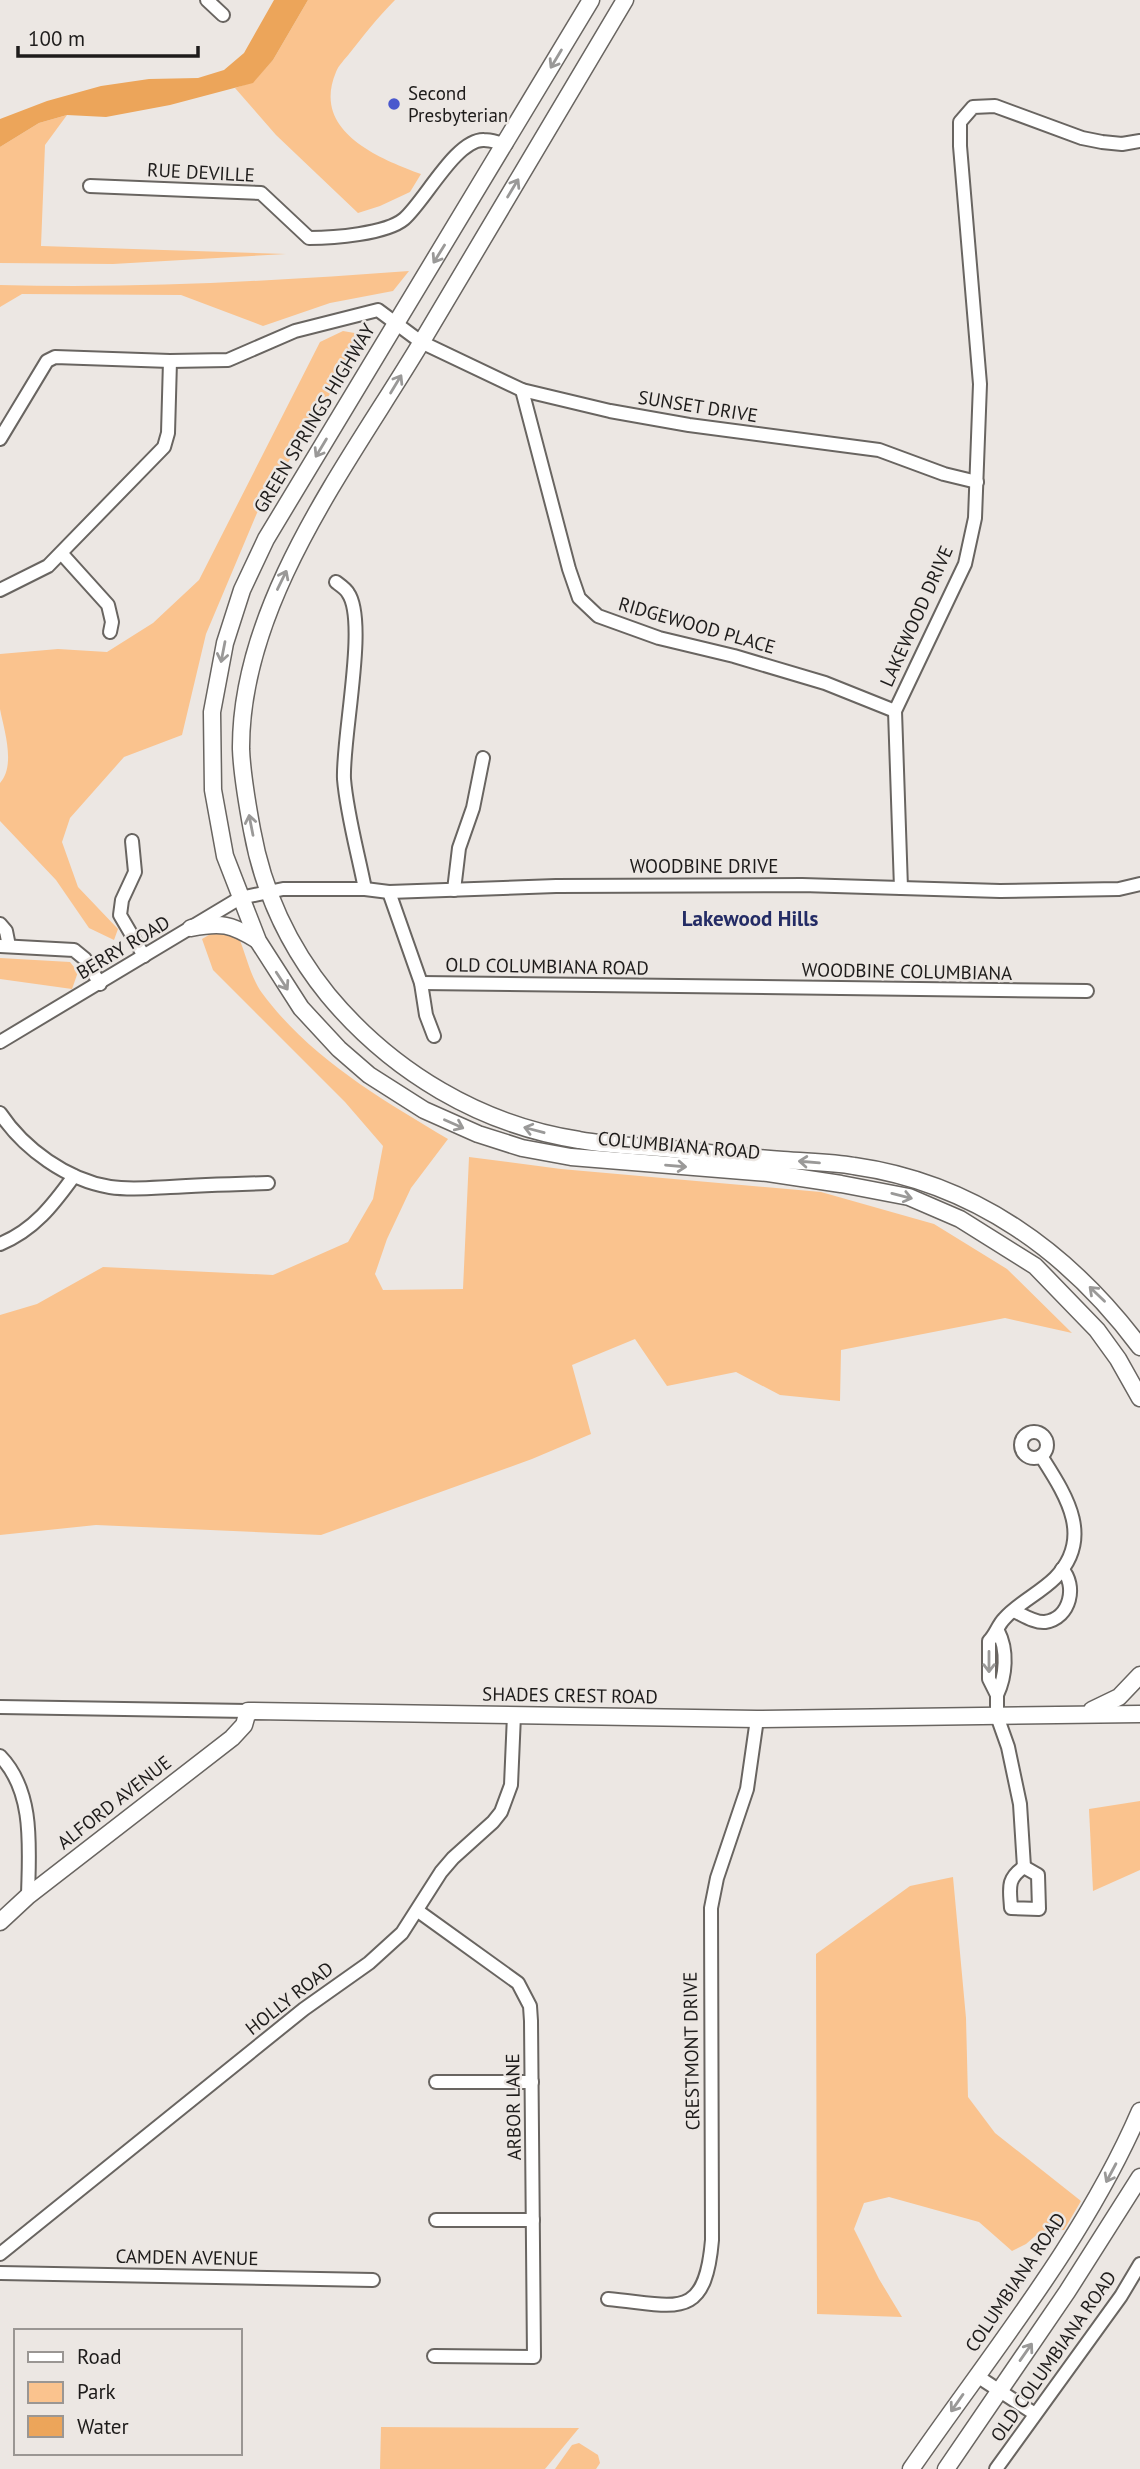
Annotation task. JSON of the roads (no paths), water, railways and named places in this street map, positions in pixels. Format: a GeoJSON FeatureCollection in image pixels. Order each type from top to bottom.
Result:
{"type":"FeatureCollection","features":[{"type":"Feature","properties":{"kind":"main road","name":"GREEN SPRINGS HIGHWAY"},"geometry":{"type":"LineString","coordinates":[[240,898],[225,856],[214,790],[212,712],[225,643],[242,590],[266,539],[591,0]]}},
{"type":"Feature","properties":{"kind":"main road"},"geometry":{"type":"LineString","coordinates":[[268,891],[257,857],[243,785],[241,745],[247,689],[270,606],[314,516],[625,0]]}},
{"type":"Feature","properties":{"kind":"main road","name":"COLUMBIANA ROAD"},"geometry":{"type":"LineString","coordinates":[[268,891],[288,937],[315,978],[358,1027],[388,1054],[438,1090],[476,1110],[532,1130],[578,1140],[855,1166],[909,1177],[981,1205],[1058,1256],[1111,1308],[1140,1347]]}},
{"type":"Feature","properties":{"kind":"main road","name":"COLUMBIANA ROAD"},"geometry":{"type":"LineString","coordinates":[[240,898],[258,941],[286,988],[320,1029],[353,1062],[425,1110],[478,1134],[522,1148],[576,1157],[768,1173],[841,1184],[922,1202],[960,1219],[1035,1266],[1097,1330],[1118,1359],[1140,1398]]}},
{"type":"Feature","properties":{"kind":"main road"},"geometry":{"type":"LineString","coordinates":[[191,928],[226,924],[258,941]]}},
{"type":"Feature","properties":{"kind":"main road"},"geometry":{"type":"LineString","coordinates":[[576,1157],[578,1140]]}},
{"type":"Feature","properties":{"kind":"main road"},"geometry":{"type":"LineString","coordinates":[[1083,1714],[1119,1697],[1140,1675]]}},
{"type":"Feature","properties":{"kind":"main road","name":"SHADES CREST ROAD"},"geometry":{"type":"LineString","coordinates":[[248,1712],[757,1719],[1140,1714]]}},
{"type":"Feature","properties":{"kind":"main road","name":"ALFORD AVENUE"},"geometry":{"type":"LineString","coordinates":[[0,1922],[28,1896],[232,1738],[244,1725],[248,1712]]}},
{"type":"Feature","properties":{"kind":"main road","name":"COLUMBIANA ROAD"},"geometry":{"type":"LineString","coordinates":[[911,2469],[1023,2311],[1102,2190],[1140,2111]]}},
{"type":"Feature","properties":{"kind":"main road"},"geometry":{"type":"LineString","coordinates":[[946,2469],[1067,2292],[1140,2177]]}},
{"type":"Feature","properties":{"kind":"street"},"geometry":{"type":"LineString","coordinates":[[207,0],[223,15]]}},
{"type":"Feature","properties":{"kind":"street","name":"LAKEWOOD DRIVE"},"geometry":{"type":"LineString","coordinates":[[901,888],[895,710],[965,564],[975,518],[980,384],[960,122],[973,107],[995,106],[1092,140],[1122,144],[1140,141]]}},
{"type":"Feature","properties":{"kind":"street","name":"RUE DEVILLE"},"geometry":{"type":"LineString","coordinates":[[90,186],[261,193],[309,238],[325,238],[390,228],[405,218],[460,151],[482,139],[506,144]]}},
{"type":"Feature","properties":{"kind":"street","name":"SUNSET DRIVE"},"geometry":{"type":"LineString","coordinates":[[170,361],[228,360],[295,331],[378,310],[421,342],[522,390],[648,418],[879,450],[944,474],[977,482]]}},
{"type":"Feature","properties":{"kind":"street"},"geometry":{"type":"LineString","coordinates":[[0,439],[47,361],[55,357],[170,361],[169,433],[164,447],[62,554],[48,566],[0,590]]}},
{"type":"Feature","properties":{"kind":"street","name":"RIDGEWOOD PLACE"},"geometry":{"type":"LineString","coordinates":[[522,390],[569,569],[579,598],[598,616],[659,638],[734,656],[825,683],[895,710]]}},
{"type":"Feature","properties":{"kind":"street"},"geometry":{"type":"LineString","coordinates":[[62,554],[108,605],[112,622],[110,632]]}},
{"type":"Feature","properties":{"kind":"street"},"geometry":{"type":"LineString","coordinates":[[336,582],[349,593],[355,611],[356,651],[344,750],[345,782],[365,889]]}},
{"type":"Feature","properties":{"kind":"street"},"geometry":{"type":"LineString","coordinates":[[454,890],[459,848],[473,808],[483,758]]}},
{"type":"Feature","properties":{"kind":"street"},"geometry":{"type":"LineString","coordinates":[[132,841],[135,872],[122,900],[120,915],[144,956]]}},
{"type":"Feature","properties":{"kind":"street","name":"WOODBINE DRIVE"},"geometry":{"type":"LineString","coordinates":[[268,891],[365,889],[389,892],[556,886],[1000,891],[1119,889],[1140,884]]}},
{"type":"Feature","properties":{"kind":"street","name":"BERRY ROAD"},"geometry":{"type":"LineString","coordinates":[[0,1042],[240,898],[268,891]]}},
{"type":"Feature","properties":{"kind":"street","name":"OLD COLUMBIANA ROAD"},"geometry":{"type":"LineString","coordinates":[[389,892],[421,983],[727,988]]}},
{"type":"Feature","properties":{"kind":"street"},"geometry":{"type":"LineString","coordinates":[[0,924],[6,931],[5,946],[74,950],[85,959],[100,984]]}},
{"type":"Feature","properties":{"kind":"street"},"geometry":{"type":"LineString","coordinates":[[421,983],[426,1015],[434,1036]]}},
{"type":"Feature","properties":{"kind":"street","name":"WOODBINE COLUMBIANA"},"geometry":{"type":"LineString","coordinates":[[727,988],[1087,991]]}},
{"type":"Feature","properties":{"kind":"street"},"geometry":{"type":"LineString","coordinates":[[0,1113],[8,1126],[36,1152],[74,1177],[109,1187],[268,1183]]}},
{"type":"Feature","properties":{"kind":"street"},"geometry":{"type":"LineString","coordinates":[[0,1244],[19,1236],[50,1210],[74,1177]]}},
{"type":"Feature","properties":{"kind":"street"},"geometry":{"type":"LineString","coordinates":[[1024,1867],[1020,1804],[1008,1747],[997,1716],[997,1695],[989,1679],[989,1641],[1003,1620],[1055,1578],[1067,1563],[1072,1544],[1073,1511],[1041,1456]]}},
{"type":"Feature","properties":{"kind":"street"},"geometry":{"type":"LineString","coordinates":[[1014,1611],[1046,1622],[1058,1616],[1067,1606],[1071,1595],[1067,1574],[1062,1569]]}},
{"type":"Feature","properties":{"kind":"street","name":"SHADES CREST ROAD"},"geometry":{"type":"LineString","coordinates":[[0,1707],[248,1712]]}},
{"type":"Feature","properties":{"kind":"street","name":"HOLLY ROAD"},"geometry":{"type":"LineString","coordinates":[[0,2254],[304,2009],[377,1956],[402,1933],[441,1872],[501,1812],[511,1784],[513,1715]]}},
{"type":"Feature","properties":{"kind":"street","name":"CRESTMONT DRIVE"},"geometry":{"type":"LineString","coordinates":[[608,2299],[674,2304],[686,2302],[698,2295],[707,2276],[712,2240],[710,1908],[717,1878],[747,1789],[757,1719]]}},
{"type":"Feature","properties":{"kind":"street"},"geometry":{"type":"LineString","coordinates":[[0,1756],[10,1767],[22,1791],[28,1825],[28,1896]]}},
{"type":"Feature","properties":{"kind":"street","name":"ARBOR LANE"},"geometry":{"type":"LineString","coordinates":[[418,1911],[518,1983],[530,2006],[534,2357],[434,2356]]}},
{"type":"Feature","properties":{"kind":"street"},"geometry":{"type":"LineString","coordinates":[[436,2082],[532,2082]]}},
{"type":"Feature","properties":{"kind":"street"},"geometry":{"type":"LineString","coordinates":[[436,2220],[533,2220]]}},
{"type":"Feature","properties":{"kind":"street","name":"OLD COLUMBIANA ROAD"},"geometry":{"type":"LineString","coordinates":[[996,2469],[1121,2296],[1140,2264]]}},
{"type":"Feature","properties":{"kind":"street","name":"CAMDEN AVENUE"},"geometry":{"type":"LineString","coordinates":[[0,2273],[373,2280]]}},
{"type":"Feature","properties":{"kind":"street"},"geometry":{"type":"LineString","coordinates":[[977,2376],[1035,2414]]}},
{"type":"Feature","properties":{"kind":"water"},"geometry":{"type":"Polygon","coordinates":[[[274,0],[308,0],[273,60],[253,83],[170,105],[106,117],[67,115],[39,123],[0,147],[0,119],[47,101],[101,86],[149,79],[198,78],[224,70],[244,53],[274,0]]]}},
{"type":"Feature","properties":{"kind":"place","name":"Second Presbyterian"},"geometry":{"type":"Point","coordinates":[394,104]}},
{"type":"Feature","properties":{"kind":"district","name":"Lakewood Hills"},"geometry":{"type":"Point","coordinates":[750,919]}}]}
